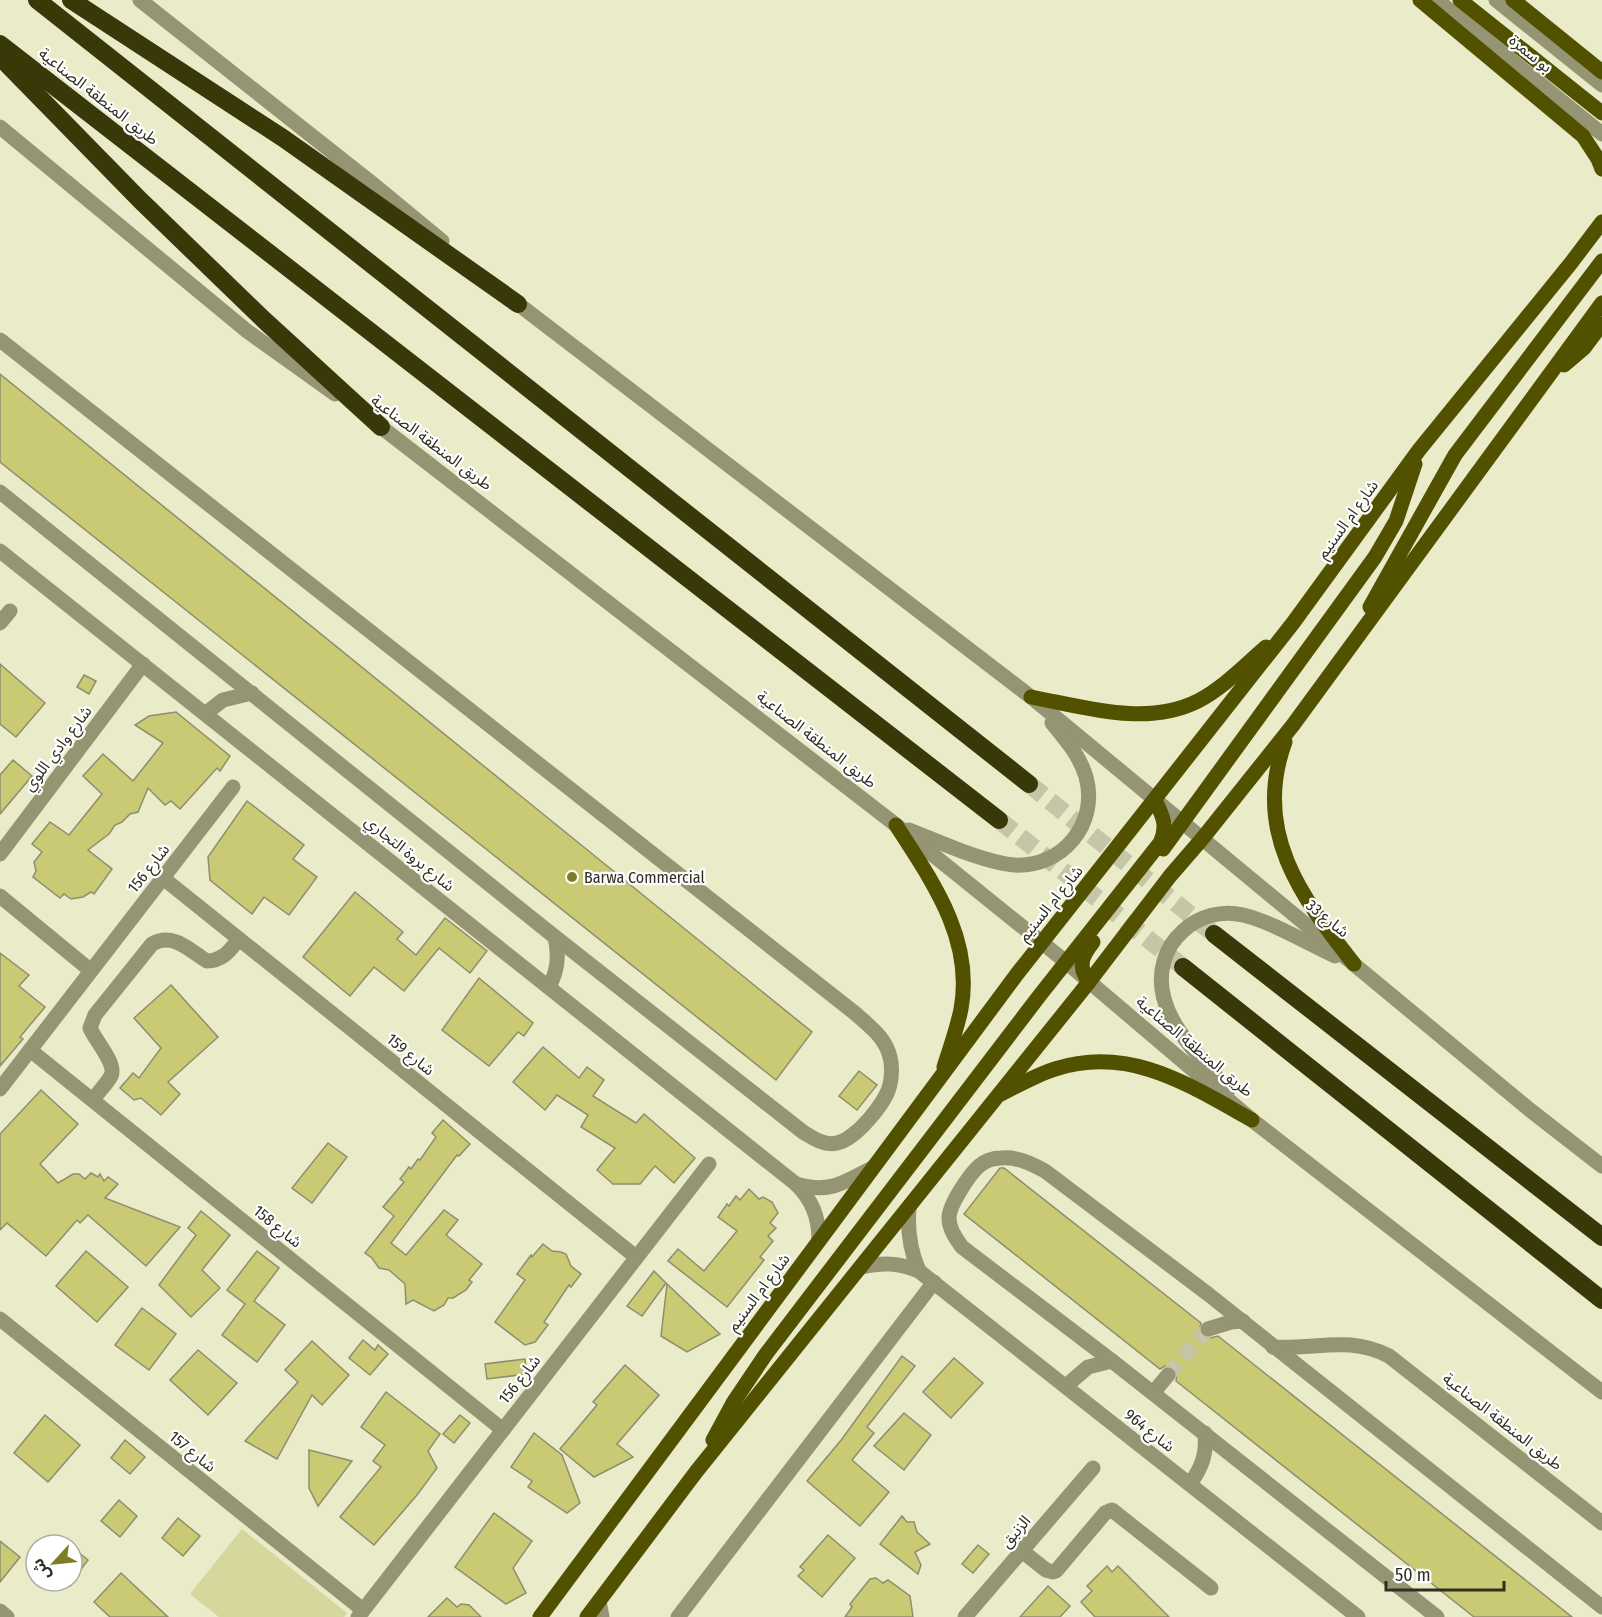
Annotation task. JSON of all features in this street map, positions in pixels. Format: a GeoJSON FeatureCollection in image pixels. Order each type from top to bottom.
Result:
{"type":"FeatureCollection","features":[{"type":"Feature","properties":{"kind":"highway"},"geometry":{"type":"LineString","coordinates":[[37,0],[1029,784]]}},
{"type":"Feature","properties":{"kind":"highway"},"geometry":{"type":"LineString","coordinates":[[71,0],[283,138],[518,304]]}},
{"type":"Feature","properties":{"kind":"highway","name":"طريق المنطقة الصناعية"},"geometry":{"type":"LineString","coordinates":[[0,44],[999,820]]}},
{"type":"Feature","properties":{"kind":"highway"},"geometry":{"type":"LineString","coordinates":[[0,57],[140,200],[257,313],[381,427]]}},
{"type":"Feature","properties":{"kind":"highway"},"geometry":{"type":"LineString","coordinates":[[1214,934],[1602,1237]]}},
{"type":"Feature","properties":{"kind":"highway"},"geometry":{"type":"LineString","coordinates":[[1183,967],[1602,1300]]}},
{"type":"Feature","properties":{"kind":"main road"},"geometry":{"type":"LineString","coordinates":[[1420,0],[1583,136],[1602,169]]}},
{"type":"Feature","properties":{"kind":"main road"},"geometry":{"type":"LineString","coordinates":[[1460,0],[1602,113]]}},
{"type":"Feature","properties":{"kind":"main road"},"geometry":{"type":"LineString","coordinates":[[1513,0],[1602,72]]}},
{"type":"Feature","properties":{"kind":"main road"},"geometry":{"type":"LineString","coordinates":[[1571,263],[1597,222],[1602,208]]}},
{"type":"Feature","properties":{"kind":"main road","name":"شارع ام السنيم"},"geometry":{"type":"LineString","coordinates":[[540,1617],[1042,942],[1293,623],[1419,450],[1602,222]]}},
{"type":"Feature","properties":{"kind":"main road"},"geometry":{"type":"LineString","coordinates":[[1342,660],[1430,496],[1455,455],[1602,261]]}},
{"type":"Feature","properties":{"kind":"main road"},"geometry":{"type":"LineString","coordinates":[[587,1617],[696,1472],[1089,982],[1170,876],[1293,725],[1602,303]]}},
{"type":"Feature","properties":{"kind":"main road"},"geometry":{"type":"LineString","coordinates":[[1544,382],[1584,348],[1602,324]]}},
{"type":"Feature","properties":{"kind":"main road"},"geometry":{"type":"LineString","coordinates":[[1089,982],[1081,966],[1084,952],[1183,823],[1375,556],[1396,521],[1419,450]]}},
{"type":"Feature","properties":{"kind":"main road"},"geometry":{"type":"LineString","coordinates":[[1031,697],[1123,713],[1154,714],[1177,710],[1198,701],[1221,686],[1293,623]]}},
{"type":"Feature","properties":{"kind":"main road"},"geometry":{"type":"LineString","coordinates":[[1293,725],[1286,739],[1278,767],[1275,825],[1281,849],[1303,896],[1354,964]]}},
{"type":"Feature","properties":{"kind":"main road"},"geometry":{"type":"LineString","coordinates":[[696,1472],[733,1403],[765,1354],[1160,843],[1165,824],[1163,814],[1155,800]]}},
{"type":"Feature","properties":{"kind":"main road"},"geometry":{"type":"LineString","coordinates":[[896,825],[947,910],[961,956],[963,984],[961,1008],[939,1080]]}},
{"type":"Feature","properties":{"kind":"main road"},"geometry":{"type":"LineString","coordinates":[[996,1096],[1055,1069],[1095,1061],[1116,1062],[1142,1066],[1165,1074],[1252,1119]]}},
{"type":"Feature","properties":{"kind":"street"},"geometry":{"type":"LineString","coordinates":[[140,0],[374,185],[518,304],[1031,697],[1076,753],[1088,787],[1087,813],[1078,835],[1064,850],[1046,861],[1035,864],[1012,865],[985,858],[896,825]]}},
{"type":"Feature","properties":{"kind":"street","name":"بو سمرة"},"geometry":{"type":"LineString","coordinates":[[1437,0],[1602,134]]}},
{"type":"Feature","properties":{"kind":"street","name":"بو سمرة"},"geometry":{"type":"LineString","coordinates":[[1496,0],[1602,85]]}},
{"type":"Feature","properties":{"kind":"street","name":"طريق المنطقة الصناعية"},"geometry":{"type":"LineString","coordinates":[[0,127],[247,332],[381,427],[896,825],[1042,942],[1252,1119],[1602,1392]]}},
{"type":"Feature","properties":{"kind":"street"},"geometry":{"type":"LineString","coordinates":[[0,340],[856,1014],[878,1034],[890,1058],[890,1085],[884,1098],[857,1133],[845,1141],[834,1144],[821,1142],[802,1132],[555,938],[0,492]]}},
{"type":"Feature","properties":{"kind":"street","name":"شارع بروة التجاري"},"geometry":{"type":"LineString","coordinates":[[0,550],[796,1184],[805,1193],[814,1209],[819,1228],[819,1240]]}},
{"type":"Feature","properties":{"kind":"street","name":"شارع وادي اللوي"},"geometry":{"type":"LineString","coordinates":[[0,854],[143,664]]}},
{"type":"Feature","properties":{"kind":"street"},"geometry":{"type":"LineString","coordinates":[[206,713],[223,700],[252,693]]}},
{"type":"Feature","properties":{"kind":"street","name":"شارع 33"},"geometry":{"type":"LineString","coordinates":[[1031,697],[1530,1110],[1602,1166]]}},
{"type":"Feature","properties":{"kind":"street","name":"شارع 156"},"geometry":{"type":"LineString","coordinates":[[0,1089],[233,788]]}},
{"type":"Feature","properties":{"kind":"street","name":"شارع 159"},"geometry":{"type":"LineString","coordinates":[[163,878],[636,1257]]}},
{"type":"Feature","properties":{"kind":"street"},"geometry":{"type":"LineString","coordinates":[[0,897],[90,970]]}},
{"type":"Feature","properties":{"kind":"street"},"geometry":{"type":"LineString","coordinates":[[1252,1119],[1179,1030],[1165,1007],[1160,977],[1166,954],[1173,942],[1180,933],[1200,919],[1219,914],[1241,914],[1256,918],[1354,964]]}},
{"type":"Feature","properties":{"kind":"street"},"geometry":{"type":"LineString","coordinates":[[93,1100],[110,1077],[113,1069],[90,1028],[95,1015],[152,944],[160,939],[170,938],[207,961],[214,961],[225,956],[239,939]]}},
{"type":"Feature","properties":{"kind":"street"},"geometry":{"type":"LineString","coordinates":[[549,987],[558,964],[555,938]]}},
{"type":"Feature","properties":{"kind":"street","name":"شارع 158"},"geometry":{"type":"LineString","coordinates":[[30,1050],[503,1430]]}},
{"type":"Feature","properties":{"kind":"street"},"geometry":{"type":"LineString","coordinates":[[1437,1617],[1205,1433],[962,1248],[949,1219],[950,1208],[972,1173],[981,1165],[1002,1157],[1031,1163],[1045,1171],[1208,1294],[1602,1607]]}},
{"type":"Feature","properties":{"kind":"street","name":"شارع 156"},"geometry":{"type":"LineString","coordinates":[[361,1614],[709,1164]]}},
{"type":"Feature","properties":{"kind":"street","name":"شارع بروة التجاري"},"geometry":{"type":"LineString","coordinates":[[796,1184],[825,1189],[834,1187],[872,1168]]}},
{"type":"Feature","properties":{"kind":"street"},"geometry":{"type":"LineString","coordinates":[[909,1208],[909,1238],[912,1255],[920,1271]]}},
{"type":"Feature","properties":{"kind":"street","name":"شارع 964"},"geometry":{"type":"LineString","coordinates":[[862,1267],[891,1263],[906,1265],[920,1271],[1358,1617]]}},
{"type":"Feature","properties":{"kind":"street"},"geometry":{"type":"LineString","coordinates":[[678,1617],[934,1282]]}},
{"type":"Feature","properties":{"kind":"street"},"geometry":{"type":"LineString","coordinates":[[1208,1294],[1210,1317],[1208,1329],[1231,1322],[1243,1322]]}},
{"type":"Feature","properties":{"kind":"street","name":"شارع 157"},"geometry":{"type":"LineString","coordinates":[[0,1319],[361,1614]]}},
{"type":"Feature","properties":{"kind":"street","name":"طريق المنطقة الصناعية"},"geometry":{"type":"LineString","coordinates":[[1273,1347],[1362,1345],[1389,1356],[1602,1523]]}},
{"type":"Feature","properties":{"kind":"street"},"geometry":{"type":"LineString","coordinates":[[1066,1386],[1088,1367],[1112,1361]]}},
{"type":"Feature","properties":{"kind":"street"},"geometry":{"type":"LineString","coordinates":[[1153,1393],[1168,1375]]}},
{"type":"Feature","properties":{"kind":"street"},"geometry":{"type":"LineString","coordinates":[[1190,1484],[1204,1461],[1205,1433]]}},
{"type":"Feature","properties":{"kind":"street","name":"الزنبق"},"geometry":{"type":"LineString","coordinates":[[965,1617],[1093,1468]]}},
{"type":"Feature","properties":{"kind":"street"},"geometry":{"type":"LineString","coordinates":[[1022,1551],[1046,1570],[1056,1571],[1107,1511],[1112,1510],[1211,1588]]}},
{"type":"Feature","properties":{"kind":"street"},"geometry":{"type":"LineString","coordinates":[[599,1601],[602,1617]]}},
{"type":"Feature","properties":{"kind":"street"},"geometry":{"type":"LineString","coordinates":[[0,1611],[7,1617]]}},
{"type":"Feature","properties":{"kind":"green space"},"geometry":{"type":"Polygon","coordinates":[[[242,1529],[347,1613],[344,1617],[219,1617],[190,1594],[242,1529]]]}},
{"type":"Feature","properties":{"kind":"building","name":"Barwa Commercial"},"geometry":{"type":"Polygon","coordinates":[[[0,374],[812,1032],[776,1080],[0,462],[0,374]]]}},
{"type":"Feature","properties":{"kind":"building"},"geometry":{"type":"Polygon","coordinates":[[[0,664],[45,703],[16,737],[0,724],[0,664]]]}},
{"type":"Feature","properties":{"kind":"building"},"geometry":{"type":"Polygon","coordinates":[[[84,675],[96,681],[89,694],[77,687],[84,675]]]}},
{"type":"Feature","properties":{"kind":"building"},"geometry":{"type":"Polygon","coordinates":[[[176,712],[230,756],[220,771],[217,768],[180,809],[171,801],[165,805],[148,788],[138,812],[130,814],[115,825],[109,834],[88,850],[112,869],[94,894],[91,892],[83,897],[71,899],[64,894],[60,898],[33,877],[36,871],[34,862],[42,852],[32,844],[50,822],[69,835],[102,794],[83,776],[103,754],[133,781],[163,743],[135,725],[149,716],[176,712]]]}},
{"type":"Feature","properties":{"kind":"building"},"geometry":{"type":"Polygon","coordinates":[[[13,760],[32,776],[0,814],[0,775],[13,760]]]}},
{"type":"Feature","properties":{"kind":"building"},"geometry":{"type":"Polygon","coordinates":[[[247,801],[304,845],[293,859],[317,877],[289,915],[264,897],[252,914],[210,880],[208,857],[247,801]]]}},
{"type":"Feature","properties":{"kind":"building"},"geometry":{"type":"Polygon","coordinates":[[[355,892],[403,932],[397,939],[416,955],[445,918],[487,951],[470,973],[439,948],[404,991],[374,967],[350,996],[303,957],[355,892]]]}},
{"type":"Feature","properties":{"kind":"building"},"geometry":{"type":"Polygon","coordinates":[[[0,953],[29,975],[19,986],[45,1007],[20,1037],[23,1039],[0,1066],[0,953]]]}},
{"type":"Feature","properties":{"kind":"building"},"geometry":{"type":"Polygon","coordinates":[[[479,978],[533,1023],[524,1036],[518,1032],[489,1066],[442,1030],[479,978]]]}},
{"type":"Feature","properties":{"kind":"building"},"geometry":{"type":"Polygon","coordinates":[[[171,985],[218,1037],[168,1082],[180,1094],[161,1115],[141,1098],[134,1100],[120,1088],[133,1073],[139,1078],[161,1048],[134,1018],[171,985]]]}},
{"type":"Feature","properties":{"kind":"building"},"geometry":{"type":"Polygon","coordinates":[[[543,1047],[579,1078],[587,1067],[604,1080],[593,1096],[636,1123],[644,1114],[695,1158],[674,1183],[655,1166],[640,1184],[613,1184],[597,1170],[615,1148],[581,1127],[588,1115],[557,1095],[545,1110],[513,1082],[543,1047]]]}},
{"type":"Feature","properties":{"kind":"building"},"geometry":{"type":"Polygon","coordinates":[[[859,1071],[877,1085],[857,1110],[839,1096],[859,1071]]]}},
{"type":"Feature","properties":{"kind":"building"},"geometry":{"type":"Polygon","coordinates":[[[41,1090],[78,1124],[40,1164],[58,1183],[73,1174],[79,1174],[85,1179],[91,1173],[98,1177],[100,1174],[104,1181],[108,1177],[118,1184],[105,1198],[180,1227],[146,1266],[88,1215],[80,1223],[77,1220],[46,1256],[7,1223],[0,1230],[0,1134],[41,1090]]]}},
{"type":"Feature","properties":{"kind":"building"},"geometry":{"type":"Polygon","coordinates":[[[443,1120],[470,1144],[459,1156],[457,1155],[391,1243],[406,1255],[444,1210],[458,1220],[446,1235],[482,1264],[469,1280],[472,1282],[466,1290],[453,1298],[448,1298],[444,1305],[434,1311],[413,1300],[406,1304],[405,1284],[389,1270],[379,1268],[365,1253],[394,1216],[383,1207],[404,1182],[400,1179],[409,1167],[411,1169],[418,1159],[420,1160],[436,1137],[432,1133],[443,1120]]]}},
{"type":"Feature","properties":{"kind":"building"},"geometry":{"type":"Polygon","coordinates":[[[328,1143],[347,1157],[312,1203],[292,1188],[328,1143]]]}},
{"type":"Feature","properties":{"kind":"building"},"geometry":{"type":"Polygon","coordinates":[[[1000,1168],[1004,1168],[1201,1323],[1199,1331],[1202,1336],[1206,1339],[1218,1336],[1572,1617],[1474,1617],[1176,1381],[1177,1372],[1174,1367],[1165,1366],[1160,1369],[964,1214],[1000,1168]]]}},
{"type":"Feature","properties":{"kind":"building"},"geometry":{"type":"Polygon","coordinates":[[[749,1189],[759,1199],[763,1197],[772,1202],[778,1213],[770,1223],[776,1228],[768,1236],[773,1241],[760,1257],[764,1260],[727,1307],[668,1261],[678,1249],[704,1271],[737,1231],[718,1217],[727,1204],[729,1206],[736,1196],[740,1200],[749,1189]]]}},
{"type":"Feature","properties":{"kind":"building"},"geometry":{"type":"Polygon","coordinates":[[[201,1211],[230,1235],[202,1270],[220,1288],[191,1317],[159,1285],[196,1235],[188,1228],[201,1211]]]}},
{"type":"Feature","properties":{"kind":"building"},"geometry":{"type":"Polygon","coordinates":[[[543,1244],[552,1251],[566,1254],[571,1266],[581,1274],[571,1287],[569,1285],[544,1322],[548,1325],[535,1342],[525,1345],[495,1322],[525,1280],[517,1274],[531,1255],[532,1257],[543,1244]]]}},
{"type":"Feature","properties":{"kind":"building"},"geometry":{"type":"Polygon","coordinates":[[[86,1251],[128,1287],[97,1322],[56,1286],[86,1251]]]}},
{"type":"Feature","properties":{"kind":"building"},"geometry":{"type":"Polygon","coordinates":[[[257,1251],[279,1268],[254,1301],[285,1325],[257,1362],[222,1335],[245,1304],[227,1290],[257,1251]]]}},
{"type":"Feature","properties":{"kind":"building"},"geometry":{"type":"Polygon","coordinates":[[[654,1271],[666,1283],[642,1316],[627,1306],[654,1271]]]}},
{"type":"Feature","properties":{"kind":"building"},"geometry":{"type":"Polygon","coordinates":[[[667,1284],[720,1334],[687,1352],[661,1336],[667,1284]]]}},
{"type":"Feature","properties":{"kind":"building"},"geometry":{"type":"Polygon","coordinates":[[[142,1308],[176,1334],[149,1370],[115,1345],[142,1308]]]}},
{"type":"Feature","properties":{"kind":"building"},"geometry":{"type":"Polygon","coordinates":[[[363,1340],[375,1350],[378,1345],[388,1354],[370,1375],[349,1358],[363,1340]]]}},
{"type":"Feature","properties":{"kind":"building"},"geometry":{"type":"Polygon","coordinates":[[[312,1341],[349,1375],[322,1405],[312,1395],[277,1459],[245,1441],[298,1382],[285,1370],[312,1341]]]}},
{"type":"Feature","properties":{"kind":"building"},"geometry":{"type":"Polygon","coordinates":[[[198,1350],[237,1383],[208,1415],[170,1380],[198,1350]]]}},
{"type":"Feature","properties":{"kind":"building"},"geometry":{"type":"Polygon","coordinates":[[[902,1356],[915,1366],[867,1427],[874,1433],[852,1460],[889,1492],[860,1526],[807,1481],[842,1439],[902,1356]]]}},
{"type":"Feature","properties":{"kind":"building"},"geometry":{"type":"Polygon","coordinates":[[[954,1358],[983,1383],[951,1418],[923,1392],[954,1358]]]}},
{"type":"Feature","properties":{"kind":"building"},"geometry":{"type":"Polygon","coordinates":[[[525,1359],[527,1374],[487,1379],[485,1364],[525,1359]]]}},
{"type":"Feature","properties":{"kind":"building"},"geometry":{"type":"Polygon","coordinates":[[[625,1365],[659,1395],[617,1444],[633,1457],[594,1477],[560,1449],[597,1405],[593,1402],[625,1365]]]}},
{"type":"Feature","properties":{"kind":"building"},"geometry":{"type":"Polygon","coordinates":[[[386,1392],[440,1434],[428,1451],[437,1468],[374,1545],[340,1517],[381,1467],[373,1461],[385,1445],[361,1427],[386,1392]]]}},
{"type":"Feature","properties":{"kind":"building"},"geometry":{"type":"Polygon","coordinates":[[[904,1413],[931,1435],[904,1470],[874,1446],[904,1413]]]}},
{"type":"Feature","properties":{"kind":"building"},"geometry":{"type":"Polygon","coordinates":[[[45,1415],[80,1445],[48,1482],[14,1453],[45,1415]]]}},
{"type":"Feature","properties":{"kind":"building"},"geometry":{"type":"Polygon","coordinates":[[[460,1415],[470,1423],[454,1443],[443,1434],[460,1415]]]}},
{"type":"Feature","properties":{"kind":"building"},"geometry":{"type":"Polygon","coordinates":[[[534,1433],[562,1455],[580,1503],[567,1513],[528,1487],[532,1481],[511,1467],[534,1433]]]}},
{"type":"Feature","properties":{"kind":"building"},"geometry":{"type":"Polygon","coordinates":[[[125,1440],[145,1457],[130,1474],[111,1458],[125,1440]]]}},
{"type":"Feature","properties":{"kind":"building"},"geometry":{"type":"Polygon","coordinates":[[[309,1450],[352,1461],[318,1506],[309,1488],[309,1450]]]}},
{"type":"Feature","properties":{"kind":"building"},"geometry":{"type":"Polygon","coordinates":[[[119,1500],[137,1516],[120,1537],[101,1521],[119,1500]]]}},
{"type":"Feature","properties":{"kind":"building"},"geometry":{"type":"Polygon","coordinates":[[[494,1513],[532,1541],[513,1568],[526,1593],[506,1604],[455,1567],[494,1513]]]}},
{"type":"Feature","properties":{"kind":"building"},"geometry":{"type":"Polygon","coordinates":[[[902,1516],[907,1522],[914,1522],[917,1532],[930,1544],[915,1552],[921,1565],[918,1574],[880,1544],[902,1516]]]}},
{"type":"Feature","properties":{"kind":"building"},"geometry":{"type":"Polygon","coordinates":[[[178,1518],[200,1536],[183,1556],[162,1538],[178,1518]]]}},
{"type":"Feature","properties":{"kind":"building"},"geometry":{"type":"Polygon","coordinates":[[[828,1535],[855,1558],[822,1597],[798,1576],[804,1570],[800,1567],[828,1535]]]}},
{"type":"Feature","properties":{"kind":"building"},"geometry":{"type":"Polygon","coordinates":[[[0,1541],[20,1557],[0,1582],[0,1541]]]}},
{"type":"Feature","properties":{"kind":"building"},"geometry":{"type":"Polygon","coordinates":[[[978,1545],[989,1554],[973,1573],[962,1564],[978,1545]]]}},
{"type":"Feature","properties":{"kind":"building"},"geometry":{"type":"Polygon","coordinates":[[[1107,1566],[1112,1572],[1118,1566],[1169,1617],[1095,1617],[1081,1602],[1092,1591],[1087,1586],[1107,1566]]]}},
{"type":"Feature","properties":{"kind":"building"},"geometry":{"type":"Polygon","coordinates":[[[121,1573],[168,1617],[110,1617],[94,1602],[121,1573]]]}},
{"type":"Feature","properties":{"kind":"building"},"geometry":{"type":"Polygon","coordinates":[[[876,1578],[883,1583],[888,1580],[910,1596],[913,1617],[845,1617],[852,1607],[850,1604],[870,1579],[876,1578]]]}},
{"type":"Feature","properties":{"kind":"building"},"geometry":{"type":"Polygon","coordinates":[[[1048,1586],[1070,1606],[1060,1617],[1020,1617],[1048,1586]]]}},
{"type":"Feature","properties":{"kind":"building"},"geometry":{"type":"Polygon","coordinates":[[[447,1598],[457,1607],[461,1604],[469,1605],[481,1617],[428,1617],[447,1598]]]}},
{"type":"Feature","properties":{"kind":"tunnel"},"geometry":{"type":"LineString","coordinates":[[1029,784],[1214,934]]}},
{"type":"Feature","properties":{"kind":"tunnel"},"geometry":{"type":"LineString","coordinates":[[999,820],[1183,967]]}},
{"type":"Feature","properties":{"kind":"tunnel"},"geometry":{"type":"LineString","coordinates":[[1168,1375],[1208,1329]]}},
{"type":"Feature","properties":{"kind":"place","name":"Barwa Commercial"},"geometry":{"type":"Point","coordinates":[572,877]}}]}
